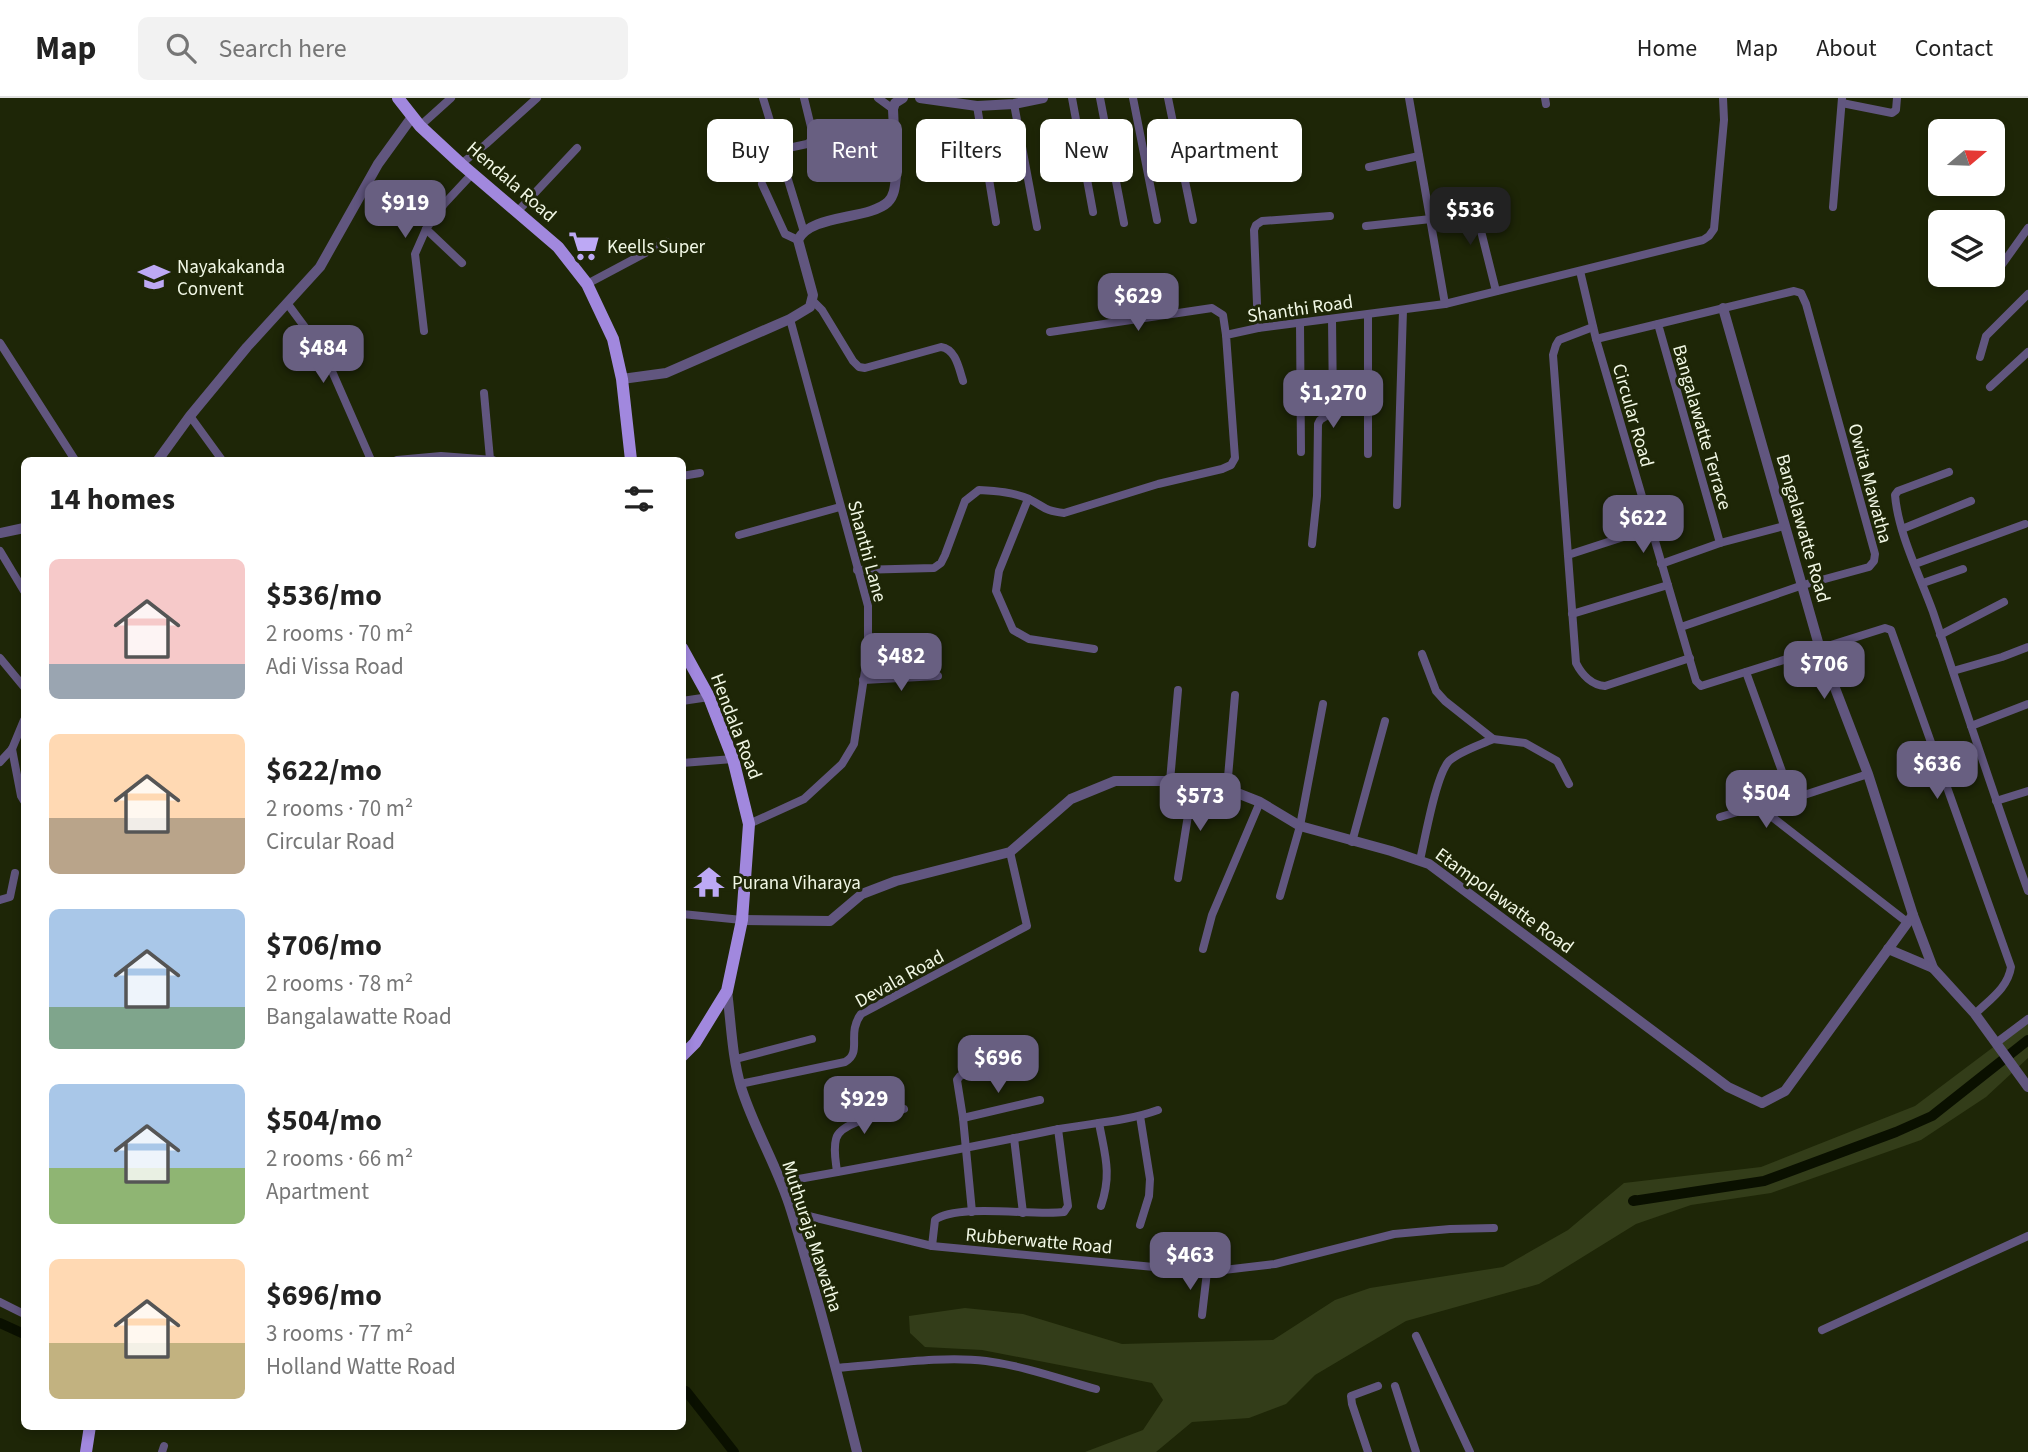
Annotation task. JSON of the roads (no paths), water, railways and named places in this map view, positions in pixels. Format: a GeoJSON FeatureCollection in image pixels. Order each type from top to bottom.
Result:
{"type":"FeatureCollection","features":[{"type":"Feature","properties":{"kind":"main road","name":"Hendala Road"},"geometry":{"type":"LineString","coordinates":[[398,98],[416,122],[461,164],[558,247],[587,284],[613,339],[622,379],[631,457]]}},
{"type":"Feature","properties":{"kind":"main road","name":"Hendala Road"},"geometry":{"type":"LineString","coordinates":[[686,655],[709,697],[733,759],[750,824],[742,920],[727,991],[689,1041]]}},
{"type":"Feature","properties":{"kind":"main road"},"geometry":{"type":"LineString","coordinates":[[86,1452],[89,1430]]}},
{"type":"Feature","properties":{"kind":"street"},"geometry":{"type":"LineString","coordinates":[[160,457],[190,416],[320,267],[378,164],[416,122],[451,98]]}},
{"type":"Feature","properties":{"kind":"street"},"geometry":{"type":"LineString","coordinates":[[461,164],[537,98]]}},
{"type":"Feature","properties":{"kind":"street"},"geometry":{"type":"LineString","coordinates":[[763,98],[769,119]]}},
{"type":"Feature","properties":{"kind":"street"},"geometry":{"type":"LineString","coordinates":[[793,148],[807,145],[814,139],[804,98]]}},
{"type":"Feature","properties":{"kind":"street"},"geometry":{"type":"LineString","coordinates":[[878,98],[893,109]]}},
{"type":"Feature","properties":{"kind":"street"},"geometry":{"type":"LineString","coordinates":[[762,184],[785,234],[801,236],[814,226],[878,207],[890,200],[896,176],[893,109],[895,103],[903,98]]}},
{"type":"Feature","properties":{"kind":"street"},"geometry":{"type":"LineString","coordinates":[[920,98],[976,106],[1014,104],[1042,98]]}},
{"type":"Feature","properties":{"kind":"street"},"geometry":{"type":"LineString","coordinates":[[1072,98],[1093,212]]}},
{"type":"Feature","properties":{"kind":"street"},"geometry":{"type":"LineString","coordinates":[[1100,98],[1124,223]]}},
{"type":"Feature","properties":{"kind":"street"},"geometry":{"type":"LineString","coordinates":[[1133,98],[1157,220]]}},
{"type":"Feature","properties":{"kind":"street"},"geometry":{"type":"LineString","coordinates":[[1168,98],[1172,119]]}},
{"type":"Feature","properties":{"kind":"street"},"geometry":{"type":"LineString","coordinates":[[1409,98],[1445,304]]}},
{"type":"Feature","properties":{"kind":"street","name":"Shanthi Road"},"geometry":{"type":"LineString","coordinates":[[857,570],[934,568],[941,563],[945,555],[965,501],[979,490],[1004,492],[1028,499],[1049,512],[1065,513],[1231,465],[1235,458],[1226,335],[1258,328],[1445,304],[1703,240],[1714,229],[1724,120],[1723,98]]}},
{"type":"Feature","properties":{"kind":"street"},"geometry":{"type":"LineString","coordinates":[[1833,207],[1842,101],[1892,113],[1896,110],[1897,98]]}},
{"type":"Feature","properties":{"kind":"street"},"geometry":{"type":"LineString","coordinates":[[1014,104],[1037,227]]}},
{"type":"Feature","properties":{"kind":"street"},"geometry":{"type":"LineString","coordinates":[[976,106],[996,222]]}},
{"type":"Feature","properties":{"kind":"street"},"geometry":{"type":"LineString","coordinates":[[517,212],[576,148]]}},
{"type":"Feature","properties":{"kind":"street"},"geometry":{"type":"LineString","coordinates":[[1369,167],[1419,156]]}},
{"type":"Feature","properties":{"kind":"street"},"geometry":{"type":"LineString","coordinates":[[424,331],[415,254],[426,229],[445,203],[472,174]]}},
{"type":"Feature","properties":{"kind":"street"},"geometry":{"type":"LineString","coordinates":[[787,182],[813,301],[822,310],[853,361],[859,367],[865,368],[932,349],[947,348],[952,352],[964,381]]}},
{"type":"Feature","properties":{"kind":"street"},"geometry":{"type":"LineString","coordinates":[[1185,182],[1193,220]]}},
{"type":"Feature","properties":{"kind":"street"},"geometry":{"type":"LineString","coordinates":[[1472,195],[1496,291]]}},
{"type":"Feature","properties":{"kind":"street"},"geometry":{"type":"LineString","coordinates":[[1258,328],[1256,225],[1262,221],[1330,216]]}},
{"type":"Feature","properties":{"kind":"street"},"geometry":{"type":"LineString","coordinates":[[1366,226],[1431,219]]}},
{"type":"Feature","properties":{"kind":"street"},"geometry":{"type":"LineString","coordinates":[[2005,260],[2028,228]]}},
{"type":"Feature","properties":{"kind":"street"},"geometry":{"type":"LineString","coordinates":[[426,229],[462,263]]}},
{"type":"Feature","properties":{"kind":"street"},"geometry":{"type":"LineString","coordinates":[[587,284],[666,242]]}},
{"type":"Feature","properties":{"kind":"street","name":"Circular Road"},"geometry":{"type":"LineString","coordinates":[[1580,271],[1596,339],[1696,681],[1701,686],[1885,628],[1891,631],[2011,967],[2009,977],[2001,989],[1975,1014]]}},
{"type":"Feature","properties":{"kind":"street","name":"Owita Mawatha"},"geometry":{"type":"LineString","coordinates":[[1681,626],[1803,585],[1869,567],[1875,554],[1801,293],[1794,291],[1723,307]]}},
{"type":"Feature","properties":{"kind":"street"},"geometry":{"type":"LineString","coordinates":[[1980,357],[1986,336],[2028,294]]}},
{"type":"Feature","properties":{"kind":"street"},"geometry":{"type":"LineString","coordinates":[[622,379],[666,373],[790,319],[805,311],[813,301]]}},
{"type":"Feature","properties":{"kind":"street"},"geometry":{"type":"LineString","coordinates":[[287,303],[324,352],[370,457]]}},
{"type":"Feature","properties":{"kind":"street","name":"Bangalawatte Terrace"},"geometry":{"type":"LineString","coordinates":[[1720,543],[1658,324],[1723,307]]}},
{"type":"Feature","properties":{"kind":"street","name":"Bangalawatte Road"},"geometry":{"type":"LineString","coordinates":[[1723,307],[1820,649],[1868,774],[1910,918],[1933,968],[1975,1014],[2028,1087]]}},
{"type":"Feature","properties":{"kind":"street"},"geometry":{"type":"LineString","coordinates":[[1051,332],[1212,308],[1223,315],[1226,335]]}},
{"type":"Feature","properties":{"kind":"street"},"geometry":{"type":"LineString","coordinates":[[1397,505],[1403,310]]}},
{"type":"Feature","properties":{"kind":"street"},"geometry":{"type":"LineString","coordinates":[[1368,314],[1368,454]]}},
{"type":"Feature","properties":{"kind":"street","name":"Shanthi Lane"},"geometry":{"type":"LineString","coordinates":[[750,824],[804,799],[842,764],[854,744],[867,650],[868,606],[790,319]]}},
{"type":"Feature","properties":{"kind":"street"},"geometry":{"type":"LineString","coordinates":[[1312,544],[1317,496],[1318,424],[1333,408],[1332,319]]}},
{"type":"Feature","properties":{"kind":"street"},"geometry":{"type":"LineString","coordinates":[[1300,323],[1301,452]]}},
{"type":"Feature","properties":{"kind":"street"},"geometry":{"type":"LineString","coordinates":[[1596,339],[1658,324]]}},
{"type":"Feature","properties":{"kind":"street"},"geometry":{"type":"LineString","coordinates":[[1593,327],[1559,340],[1553,355],[1576,663],[1583,675],[1598,685],[1605,685],[1690,658]]}},
{"type":"Feature","properties":{"kind":"street"},"geometry":{"type":"LineString","coordinates":[[0,344],[73,457]]}},
{"type":"Feature","properties":{"kind":"street"},"geometry":{"type":"LineString","coordinates":[[1990,387],[2028,352]]}},
{"type":"Feature","properties":{"kind":"street"},"geometry":{"type":"LineString","coordinates":[[484,393],[491,457]]}},
{"type":"Feature","properties":{"kind":"street"},"geometry":{"type":"LineString","coordinates":[[190,416],[220,457]]}},
{"type":"Feature","properties":{"kind":"street"},"geometry":{"type":"LineString","coordinates":[[432,457],[454,457]]}},
{"type":"Feature","properties":{"kind":"street"},"geometry":{"type":"LineString","coordinates":[[1948,472],[1898,491],[1895,495],[1902,529],[2028,891]]}},
{"type":"Feature","properties":{"kind":"street"},"geometry":{"type":"LineString","coordinates":[[686,475],[700,473]]}},
{"type":"Feature","properties":{"kind":"street"},"geometry":{"type":"LineString","coordinates":[[1028,499],[999,572],[996,591],[1013,630],[1029,639],[1094,649]]}},
{"type":"Feature","properties":{"kind":"street"},"geometry":{"type":"LineString","coordinates":[[1902,529],[1971,501]]}},
{"type":"Feature","properties":{"kind":"street"},"geometry":{"type":"LineString","coordinates":[[739,535],[840,507]]}},
{"type":"Feature","properties":{"kind":"street"},"geometry":{"type":"LineString","coordinates":[[1915,564],[2025,524]]}},
{"type":"Feature","properties":{"kind":"street"},"geometry":{"type":"LineString","coordinates":[[1661,564],[1720,543],[1784,526]]}},
{"type":"Feature","properties":{"kind":"street"},"geometry":{"type":"LineString","coordinates":[[1568,555],[1651,528]]}},
{"type":"Feature","properties":{"kind":"street"},"geometry":{"type":"LineString","coordinates":[[0,533],[21,529]]}},
{"type":"Feature","properties":{"kind":"street"},"geometry":{"type":"LineString","coordinates":[[0,551],[21,586]]}},
{"type":"Feature","properties":{"kind":"street"},"geometry":{"type":"LineString","coordinates":[[1923,583],[1963,569]]}},
{"type":"Feature","properties":{"kind":"street"},"geometry":{"type":"LineString","coordinates":[[1572,614],[1668,585]]}},
{"type":"Feature","properties":{"kind":"street"},"geometry":{"type":"LineString","coordinates":[[1940,635],[2004,602]]}},
{"type":"Feature","properties":{"kind":"street"},"geometry":{"type":"LineString","coordinates":[[1953,671],[2002,657],[2028,646]]}},
{"type":"Feature","properties":{"kind":"street"},"geometry":{"type":"LineString","coordinates":[[1422,654],[1436,691],[1445,701],[1493,739],[1525,743],[1557,761],[1569,784]]}},
{"type":"Feature","properties":{"kind":"street"},"geometry":{"type":"LineString","coordinates":[[0,658],[21,683]]}},
{"type":"Feature","properties":{"kind":"street"},"geometry":{"type":"LineString","coordinates":[[1746,672],[1792,799]]}},
{"type":"Feature","properties":{"kind":"street"},"geometry":{"type":"LineString","coordinates":[[863,680],[938,676]]}},
{"type":"Feature","properties":{"kind":"street"},"geometry":{"type":"LineString","coordinates":[[1170,781],[1178,690]]}},
{"type":"Feature","properties":{"kind":"street"},"geometry":{"type":"LineString","coordinates":[[1227,789],[1235,695]]}},
{"type":"Feature","properties":{"kind":"street"},"geometry":{"type":"LineString","coordinates":[[686,700],[709,697]]}},
{"type":"Feature","properties":{"kind":"street"},"geometry":{"type":"LineString","coordinates":[[1280,896],[1300,826],[1323,704]]}},
{"type":"Feature","properties":{"kind":"street"},"geometry":{"type":"LineString","coordinates":[[1971,726],[2028,704]]}},
{"type":"Feature","properties":{"kind":"street"},"geometry":{"type":"LineString","coordinates":[[1352,842],[1385,720]]}},
{"type":"Feature","properties":{"kind":"street"},"geometry":{"type":"LineString","coordinates":[[0,762],[12,749],[21,727]]}},
{"type":"Feature","properties":{"kind":"street"},"geometry":{"type":"LineString","coordinates":[[1420,860],[1433,802],[1445,767],[1451,758],[1493,739]]}},
{"type":"Feature","properties":{"kind":"street"},"geometry":{"type":"LineString","coordinates":[[12,749],[21,796]]}},
{"type":"Feature","properties":{"kind":"street"},"geometry":{"type":"LineString","coordinates":[[686,763],[733,759]]}},
{"type":"Feature","properties":{"kind":"street"},"geometry":{"type":"LineString","coordinates":[[1720,817],[1792,799],[1868,774]]}},
{"type":"Feature","properties":{"kind":"street","name":"Etampolawatte Road"},"geometry":{"type":"LineString","coordinates":[[742,920],[830,921],[862,894],[896,881],[1010,852],[1071,799],[1115,780],[1170,781],[1227,789],[1260,802],[1300,826],[1429,864],[1728,1087],[1762,1102],[1785,1091],[1910,918]]}},
{"type":"Feature","properties":{"kind":"street"},"geometry":{"type":"LineString","coordinates":[[1178,877],[1193,784]]}},
{"type":"Feature","properties":{"kind":"street"},"geometry":{"type":"LineString","coordinates":[[1996,801],[2028,791]]}},
{"type":"Feature","properties":{"kind":"street"},"geometry":{"type":"LineString","coordinates":[[1203,949],[1212,915],[1260,802]]}},
{"type":"Feature","properties":{"kind":"street"},"geometry":{"type":"LineString","coordinates":[[1758,806],[1910,918]]}},
{"type":"Feature","properties":{"kind":"street","name":"Devala Road"},"geometry":{"type":"LineString","coordinates":[[740,1084],[845,1062],[855,1053],[853,1030],[860,1014],[1027,926],[1010,852]]}},
{"type":"Feature","properties":{"kind":"street"},"geometry":{"type":"LineString","coordinates":[[0,900],[10,897],[15,873]]}},
{"type":"Feature","properties":{"kind":"street"},"geometry":{"type":"LineString","coordinates":[[686,914],[742,920]]}},
{"type":"Feature","properties":{"kind":"street"},"geometry":{"type":"LineString","coordinates":[[1888,949],[1933,968]]}},
{"type":"Feature","properties":{"kind":"street","name":"Muthuraja Mawatha"},"geometry":{"type":"LineString","coordinates":[[727,991],[740,1084],[756,1130],[782,1182],[792,1212],[857,1452]]}},
{"type":"Feature","properties":{"kind":"street"},"geometry":{"type":"LineString","coordinates":[[1996,1043],[2028,1019]]}},
{"type":"Feature","properties":{"kind":"street"},"geometry":{"type":"LineString","coordinates":[[736,1059],[812,1039]]}},
{"type":"Feature","properties":{"kind":"street"},"geometry":{"type":"LineString","coordinates":[[972,1212],[957,1080],[960,1076],[1032,1050]]}},
{"type":"Feature","properties":{"kind":"street"},"geometry":{"type":"LineString","coordinates":[[962,1118],[1040,1100]]}},
{"type":"Feature","properties":{"kind":"street"},"geometry":{"type":"LineString","coordinates":[[837,1172],[835,1146],[836,1136],[841,1130],[849,1125],[904,1109]]}},
{"type":"Feature","properties":{"kind":"street"},"geometry":{"type":"LineString","coordinates":[[782,1182],[1158,1111]]}},
{"type":"Feature","properties":{"kind":"street"},"geometry":{"type":"LineString","coordinates":[[1140,1116],[1150,1179],[1149,1196],[1140,1225]]}},
{"type":"Feature","properties":{"kind":"street"},"geometry":{"type":"LineString","coordinates":[[1099,1123],[1108,1181],[1101,1206]]}},
{"type":"Feature","properties":{"kind":"street"},"geometry":{"type":"LineString","coordinates":[[932,1246],[935,1220],[943,1215],[972,1212],[1061,1213],[1066,1210],[1068,1206],[1058,1129]]}},
{"type":"Feature","properties":{"kind":"street"},"geometry":{"type":"LineString","coordinates":[[1014,1139],[1023,1213]]}},
{"type":"Feature","properties":{"kind":"street","name":"Rubberwatte Road"},"geometry":{"type":"LineString","coordinates":[[792,1212],[932,1246],[1207,1272],[1275,1264],[1394,1234],[1494,1228]]}},
{"type":"Feature","properties":{"kind":"street"},"geometry":{"type":"LineString","coordinates":[[1822,1330],[2028,1236]]}},
{"type":"Feature","properties":{"kind":"street"},"geometry":{"type":"LineString","coordinates":[[1202,1315],[1207,1272]]}},
{"type":"Feature","properties":{"kind":"street"},"geometry":{"type":"LineString","coordinates":[[0,1302],[21,1312]]}},
{"type":"Feature","properties":{"kind":"street"},"geometry":{"type":"LineString","coordinates":[[1416,1336],[1470,1452]]}},
{"type":"Feature","properties":{"kind":"street"},"geometry":{"type":"LineString","coordinates":[[836,1368],[951,1360],[984,1361],[1014,1366],[1096,1389]]}},
{"type":"Feature","properties":{"kind":"street"},"geometry":{"type":"LineString","coordinates":[[1368,1452],[1351,1396],[1378,1386]]}},
{"type":"Feature","properties":{"kind":"street"},"geometry":{"type":"LineString","coordinates":[[1395,1386],[1416,1452]]}},
{"type":"Feature","properties":{"kind":"waterway"},"geometry":{"type":"LineString","coordinates":[[1635,1200],[1633,1201],[1764,1181],[1896,1132],[1932,1116],[2028,1040]]}},
{"type":"Feature","properties":{"kind":"waterway"},"geometry":{"type":"LineString","coordinates":[[0,1323],[21,1333]]}},
{"type":"Feature","properties":{"kind":"waterway"},"geometry":{"type":"LineString","coordinates":[[686,1391],[734,1452]]}},
{"type":"Feature","properties":{"kind":"place","name":"Keells Super"},"geometry":{"type":"Point","coordinates":[584,246]}},
{"type":"Feature","properties":{"kind":"place","name":"Nayakakanda Convent"},"geometry":{"type":"Point","coordinates":[154,277]}},
{"type":"Feature","properties":{"kind":"place","name":"Purana Viharaya"},"geometry":{"type":"Point","coordinates":[709,882]}}]}
